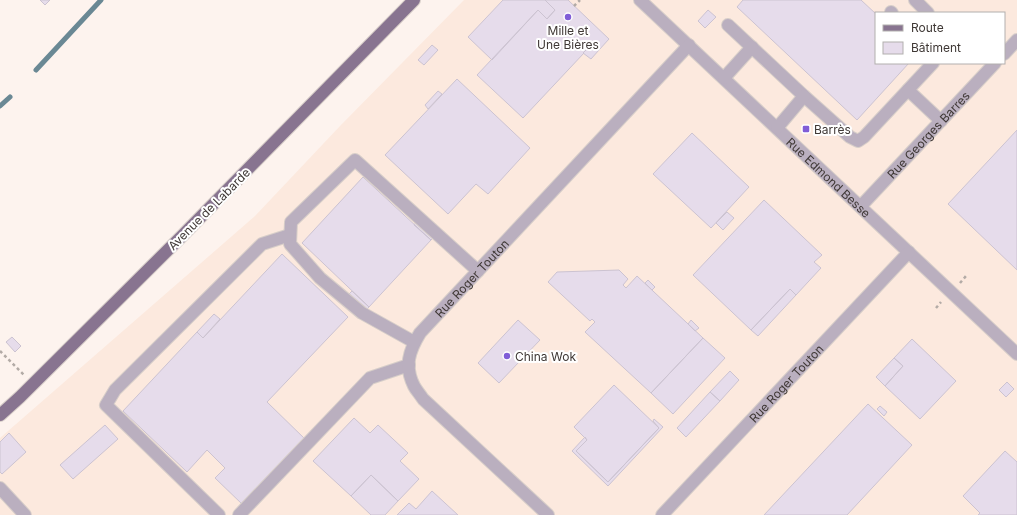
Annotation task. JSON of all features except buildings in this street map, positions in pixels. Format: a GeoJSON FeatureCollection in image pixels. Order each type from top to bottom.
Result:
{"type":"FeatureCollection","features":[{"type":"Feature","properties":{"kind":"main road","name":"Avenue de Labarde"},"geometry":{"type":"LineString","coordinates":[[0,415],[188,229],[414,0]]}},
{"type":"Feature","properties":{"kind":"street","name":"Rue Edmond Besse"},"geometry":{"type":"LineString","coordinates":[[640,0],[1017,354]]}},
{"type":"Feature","properties":{"kind":"street"},"geometry":{"type":"LineString","coordinates":[[915,0],[927,12]]}},
{"type":"Feature","properties":{"kind":"street"},"geometry":{"type":"LineString","coordinates":[[728,25],[804,96],[850,137],[858,141],[864,137],[932,64]]}},
{"type":"Feature","properties":{"kind":"street"},"geometry":{"type":"LineString","coordinates":[[1005,53],[1017,40]]}},
{"type":"Feature","properties":{"kind":"street","name":"Rue Roger Touton"},"geometry":{"type":"LineString","coordinates":[[548,515],[414,387],[409,374],[409,360],[412,346],[420,333],[689,45]]}},
{"type":"Feature","properties":{"kind":"street"},"geometry":{"type":"LineString","coordinates":[[724,78],[752,47]]}},
{"type":"Feature","properties":{"kind":"street","name":"Rue Georges Barres"},"geometry":{"type":"LineString","coordinates":[[861,206],[941,121],[989,65]]}},
{"type":"Feature","properties":{"kind":"street"},"geometry":{"type":"LineString","coordinates":[[908,90],[941,121]]}},
{"type":"Feature","properties":{"kind":"street"},"geometry":{"type":"LineString","coordinates":[[777,128],[804,96]]}},
{"type":"Feature","properties":{"kind":"street"},"geometry":{"type":"LineString","coordinates":[[414,342],[362,313],[320,278],[290,244],[291,222],[355,160],[478,271]]}},
{"type":"Feature","properties":{"kind":"street"},"geometry":{"type":"LineString","coordinates":[[219,515],[106,405],[115,390],[262,244],[290,235]]}},
{"type":"Feature","properties":{"kind":"street","name":"Rue Roger Touton"},"geometry":{"type":"LineString","coordinates":[[662,515],[909,252]]}},
{"type":"Feature","properties":{"kind":"street"},"geometry":{"type":"LineString","coordinates":[[239,515],[370,378],[409,364]]}},
{"type":"Feature","properties":{"kind":"street"},"geometry":{"type":"LineString","coordinates":[[0,488],[25,515]]}},
{"type":"Feature","properties":{"kind":"path"},"geometry":{"type":"LineString","coordinates":[[574,6],[580,0]]}},
{"type":"Feature","properties":{"kind":"path"},"geometry":{"type":"LineString","coordinates":[[0,351],[33,384]]}},
{"type":"Feature","properties":{"kind":"shaded area"},"geometry":{"type":"Polygon","coordinates":[[[464,0],[1017,0],[1017,515],[0,515],[0,438],[255,216],[340,126],[464,0]]]}},
{"type":"Feature","properties":{"kind":"waterway"},"geometry":{"type":"LineString","coordinates":[[36,70],[101,0]]}},
{"type":"Feature","properties":{"kind":"waterway"},"geometry":{"type":"LineString","coordinates":[[0,106],[10,97]]}},
{"type":"Feature","properties":{"kind":"place","name":"Mille et Une Bières"},"geometry":{"type":"Point","coordinates":[568,17]}},
{"type":"Feature","properties":{"kind":"place","name":"Barrès"},"geometry":{"type":"Point","coordinates":[806,129]}},
{"type":"Feature","properties":{"kind":"place","name":"China Wok"},"geometry":{"type":"Point","coordinates":[507,356]}}]}
